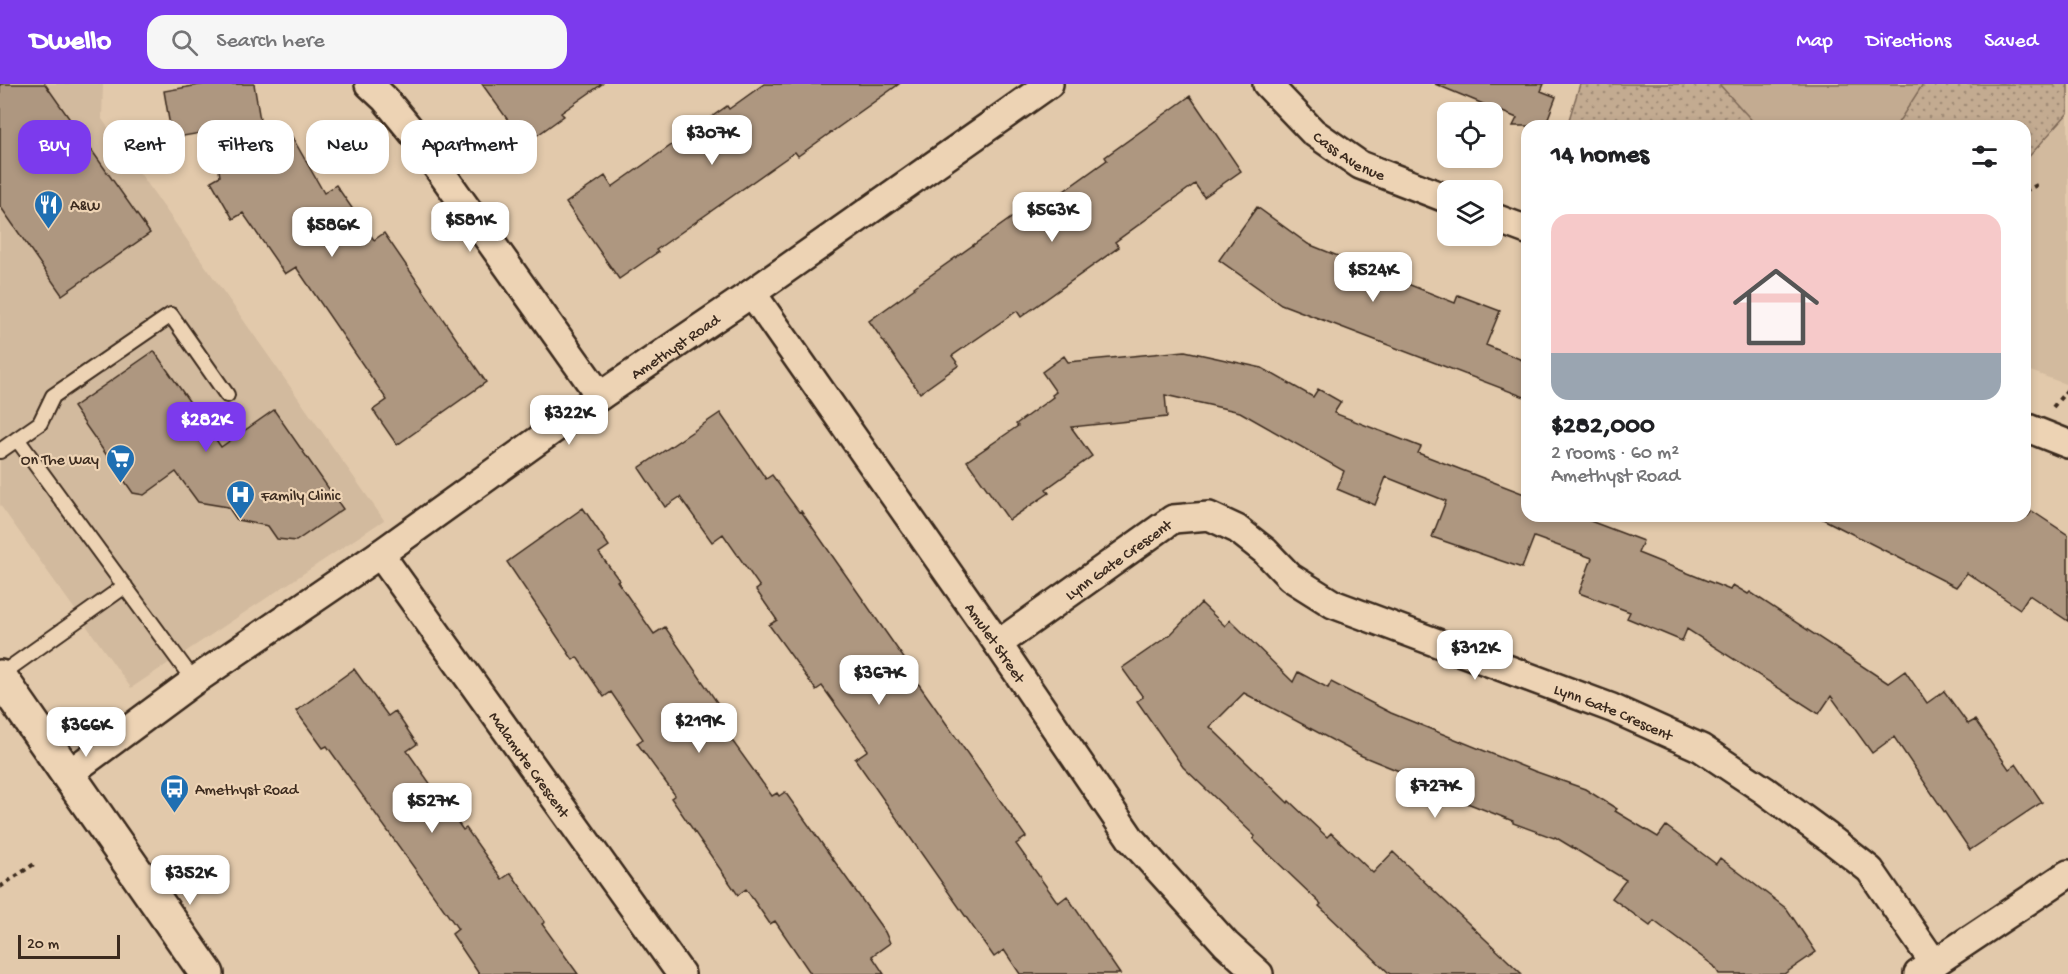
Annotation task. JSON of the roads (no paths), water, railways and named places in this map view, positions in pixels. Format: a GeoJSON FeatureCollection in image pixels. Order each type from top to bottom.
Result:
{"type":"FeatureCollection","features":[{"type":"Feature","properties":{"kind":"main road"},"geometry":{"type":"LineString","coordinates":[[0,676],[207,974]]}},
{"type":"Feature","properties":{"kind":"street"},"geometry":{"type":"LineString","coordinates":[[369,84],[385,99],[413,133],[600,396]]}},
{"type":"Feature","properties":{"kind":"street","name":"Amethyst Road"},"geometry":{"type":"LineString","coordinates":[[67,775],[194,681],[380,554],[600,396],[752,293],[1049,84]]}},
{"type":"Feature","properties":{"kind":"street","name":"Cass Avenue"},"geometry":{"type":"LineString","coordinates":[[1267,84],[1313,132],[1360,165],[1437,195]]}},
{"type":"Feature","properties":{"kind":"street"},"geometry":{"type":"LineString","coordinates":[[1503,221],[1521,228]]}},
{"type":"Feature","properties":{"kind":"street","name":"Amulet Street"},"geometry":{"type":"LineString","coordinates":[[752,293],[998,644],[1131,839],[1226,944],[1259,974]]}},
{"type":"Feature","properties":{"kind":"street"},"geometry":{"type":"LineString","coordinates":[[2031,429],[2068,444]]}},
{"type":"Feature","properties":{"kind":"street","name":"Lynn Gate Crescent"},"geometry":{"type":"LineString","coordinates":[[998,644],[1173,519],[1209,516],[1237,529],[1265,551],[1290,577],[1333,604],[1612,708],[1701,748],[1764,790],[1870,870],[1926,968]]}},
{"type":"Feature","properties":{"kind":"street","name":"Malamute Crescent"},"geometry":{"type":"LineString","coordinates":[[380,554],[681,974]]}},
{"type":"Feature","properties":{"kind":"street"},"geometry":{"type":"LineString","coordinates":[[1926,968],[2068,874]]}},
{"type":"Feature","properties":{"kind":"lane"},"geometry":{"type":"LineString","coordinates":[[0,451],[40,423],[53,396],[171,315],[227,395]]}},
{"type":"Feature","properties":{"kind":"lane"},"geometry":{"type":"LineString","coordinates":[[17,439],[194,681]]}},
{"type":"Feature","properties":{"kind":"lane"},"geometry":{"type":"LineString","coordinates":[[0,676],[125,586]]}},
{"type":"Feature","properties":{"kind":"place","name":"A&W"},"geometry":{"type":"Point","coordinates":[49,230]}},
{"type":"Feature","properties":{"kind":"place","name":"On The Way"},"geometry":{"type":"Point","coordinates":[120,484]}},
{"type":"Feature","properties":{"kind":"place","name":"Family Clinic"},"geometry":{"type":"Point","coordinates":[240,520]}},
{"type":"Feature","properties":{"kind":"place","name":"Amethyst Road"},"geometry":{"type":"Point","coordinates":[174,814]}}]}
